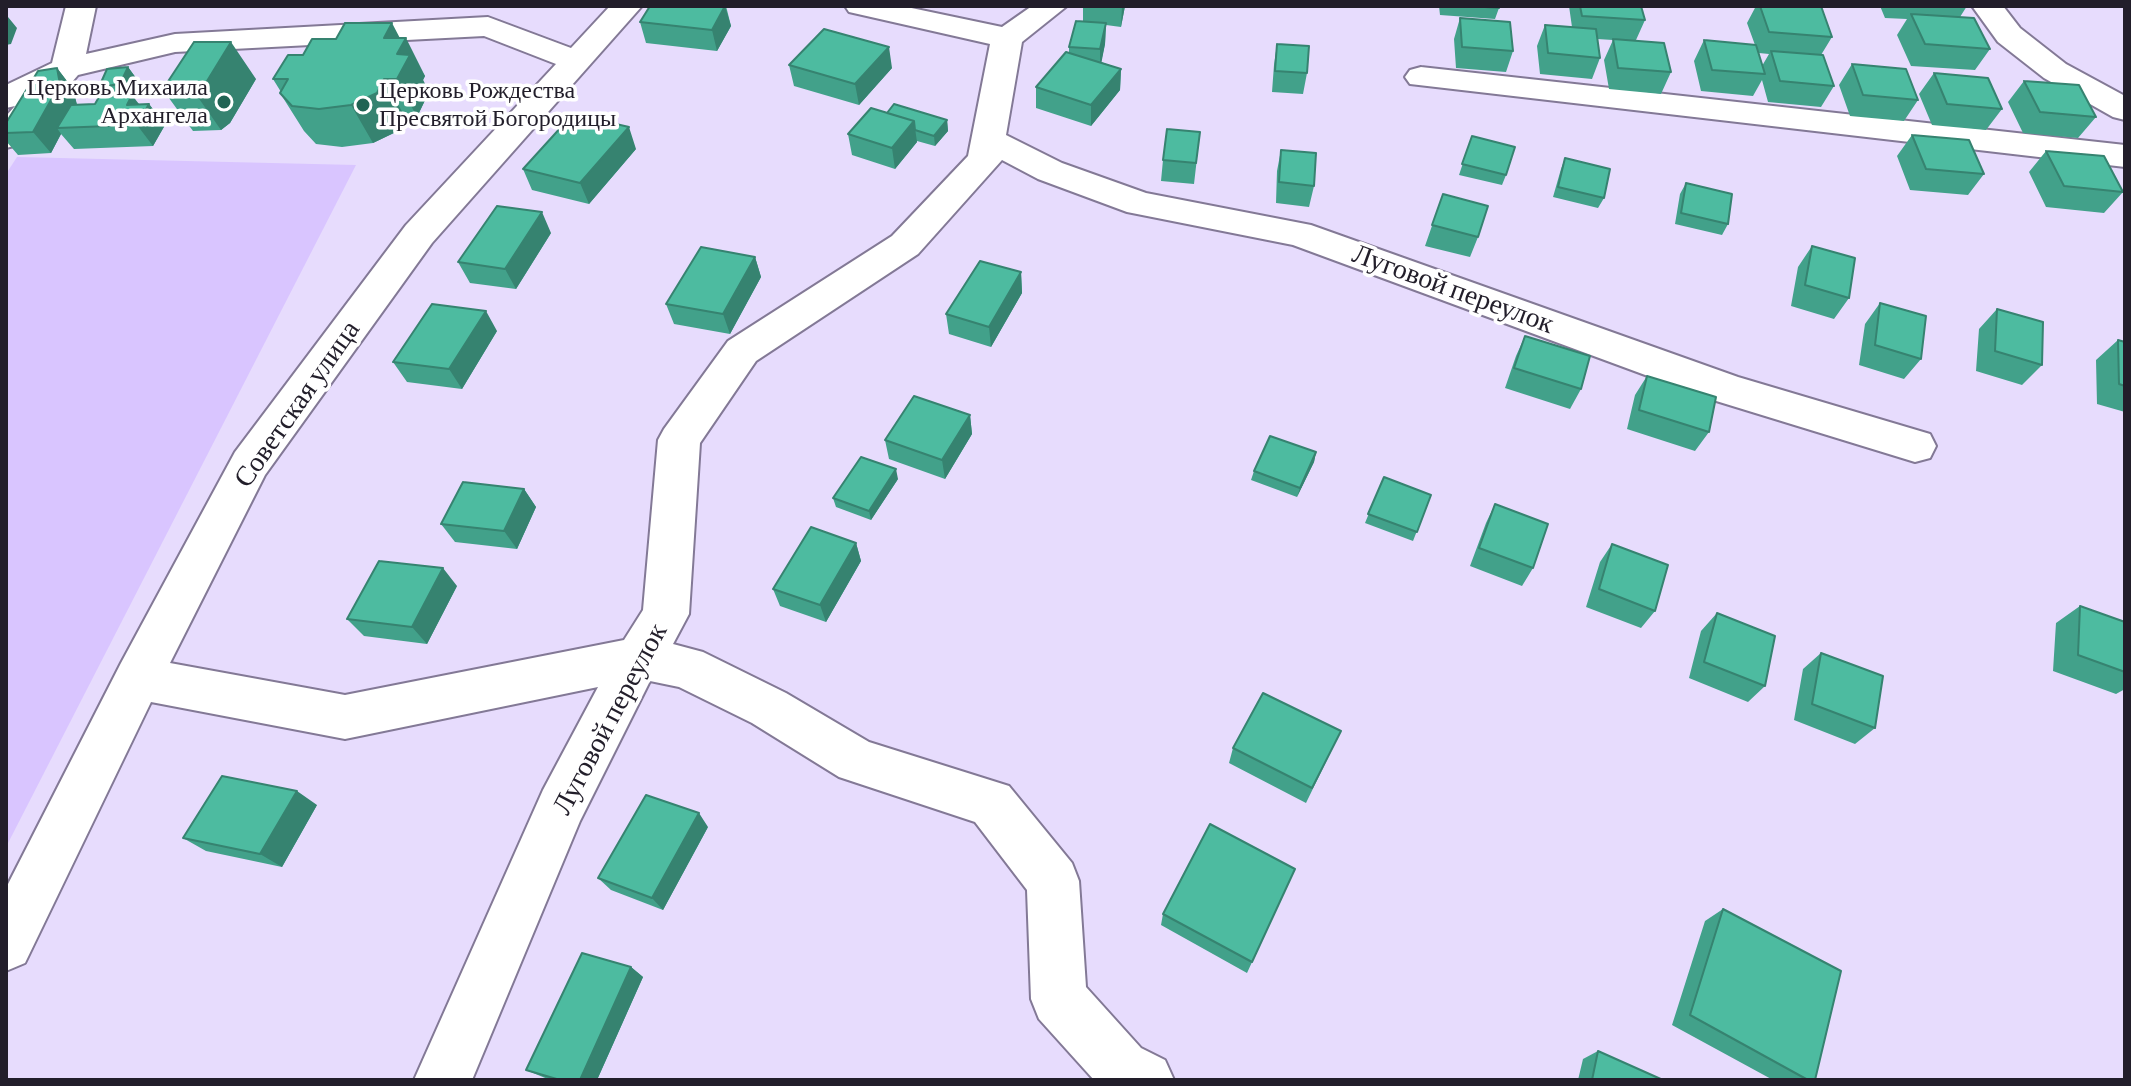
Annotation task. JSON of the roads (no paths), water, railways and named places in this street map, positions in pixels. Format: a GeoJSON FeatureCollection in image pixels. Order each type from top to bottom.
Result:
{"type":"FeatureCollection","features":[{"type":"Feature","properties":{"kind":"street"},"geometry":{"type":"LineString","coordinates":[[6,137],[67,68],[81,6]]}},
{"type":"Feature","properties":{"kind":"street"},"geometry":{"type":"LineString","coordinates":[[326,35],[342,6]]}},
{"type":"Feature","properties":{"kind":"street","name":"Советская улица"},"geometry":{"type":"LineString","coordinates":[[6,944],[138,678],[250,464],[419,234],[627,6]]}},
{"type":"Feature","properties":{"kind":"street"},"geometry":{"type":"LineString","coordinates":[[860,6],[1007,38],[1052,6]]}},
{"type":"Feature","properties":{"kind":"street"},"geometry":{"type":"LineString","coordinates":[[1987,6],[2009,35],[2055,71],[2125,110]]}},
{"type":"Feature","properties":{"kind":"street"},"geometry":{"type":"LineString","coordinates":[[6,98],[67,68],[175,43],[488,26],[577,61]]}},
{"type":"Feature","properties":{"kind":"street","name":"Луговой переулок"},"geometry":{"type":"LineString","coordinates":[[443,1080],[561,807],[638,658],[666,614],[679,440],[742,351],[905,245],[985,159],[1007,38]]}},
{"type":"Feature","properties":{"kind":"street"},"geometry":{"type":"LineString","coordinates":[[1421,77],[2125,156]]}},
{"type":"Feature","properties":{"kind":"street","name":"Луговой переулок"},"geometry":{"type":"LineString","coordinates":[[990,140],[1050,171],[1140,204],[1298,234],[1727,389],[1915,446]]}},
{"type":"Feature","properties":{"kind":"street"},"geometry":{"type":"LineString","coordinates":[[138,678],[345,717],[638,658],[686,667],[769,708],[856,761],[991,803],[1053,881],[1059,999],[1121,1068],[1145,1080]]}},
{"type":"Feature","properties":{"kind":"place","name":"Церковь Михаила Архангела"},"geometry":{"type":"Point","coordinates":[224,102]}},
{"type":"Feature","properties":{"kind":"place","name":"Церковь Рождества Пресвятой Богородицы"},"geometry":{"type":"Point","coordinates":[363,105]}}]}
